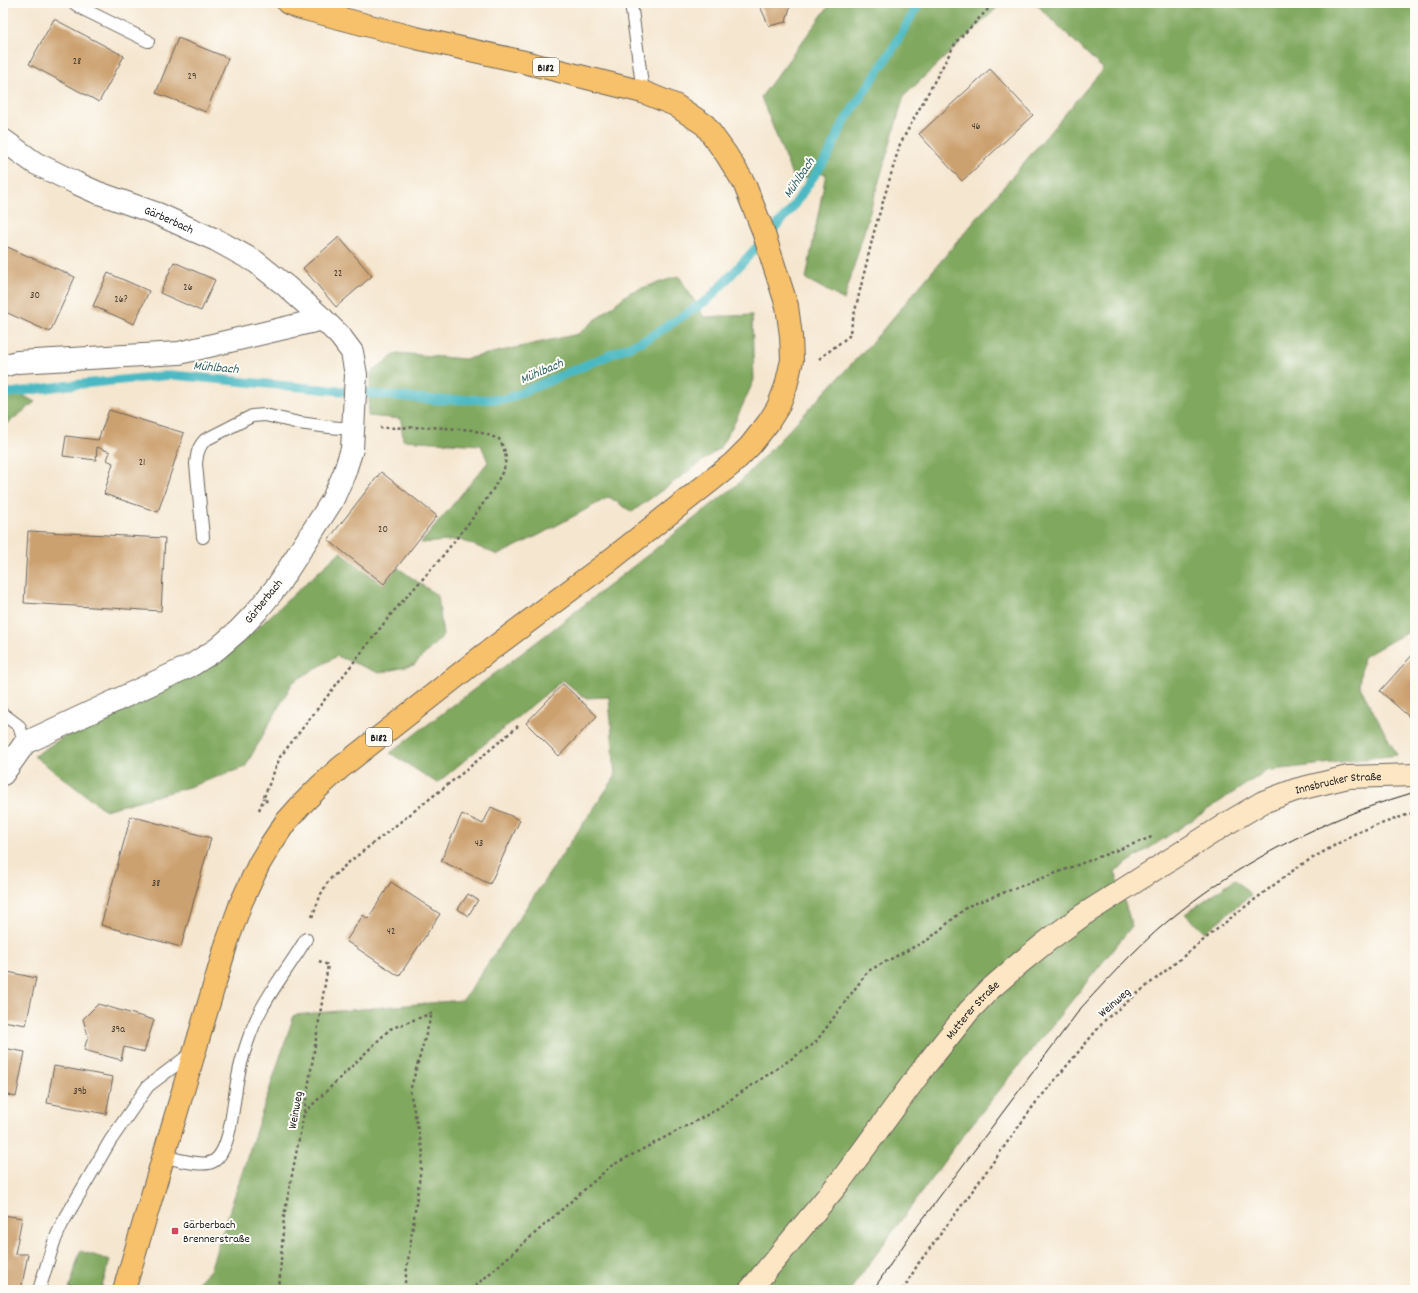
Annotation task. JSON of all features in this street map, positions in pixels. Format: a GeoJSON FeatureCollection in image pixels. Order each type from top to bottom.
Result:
{"type":"FeatureCollection","features":[{"type":"Feature","properties":{"kind":"main road","name":"B182"},"geometry":{"type":"LineString","coordinates":[[124,1290],[227,942],[241,903],[259,864],[285,823],[301,805],[340,768],[485,654],[608,562],[732,464],[750,446],[768,423],[778,407],[786,386],[792,360],[791,336],[787,306],[762,228],[744,183],[726,154],[705,126],[675,104],[643,92],[520,61],[416,38],[297,7],[288,3]]}},
{"type":"Feature","properties":{"kind":"main road","name":"Innsbrucker Straße"},"geometry":{"type":"LineString","coordinates":[[1263,802],[1295,790],[1348,777],[1414,775]]}},
{"type":"Feature","properties":{"kind":"main road","name":"Mutterer Straße"},"geometry":{"type":"LineString","coordinates":[[750,1290],[842,1180],[950,1033],[989,990],[1020,963],[1083,915],[1263,802]]}},
{"type":"Feature","properties":{"kind":"street","name":"Gärberbach"},"geometry":{"type":"LineString","coordinates":[[3,140],[36,162],[76,183],[158,214],[216,240],[262,266],[323,319],[340,336],[352,352],[356,375],[352,449],[344,474],[332,501],[278,585],[257,611],[239,630],[217,649],[192,665],[25,743],[3,774]]}},
{"type":"Feature","properties":{"kind":"street"},"geometry":{"type":"LineString","coordinates":[[3,366],[17,362],[179,353],[323,319]]}},
{"type":"Feature","properties":{"kind":"lane"},"geometry":{"type":"LineString","coordinates":[[74,3],[83,9],[148,41]]}},
{"type":"Feature","properties":{"kind":"lane"},"geometry":{"type":"LineString","coordinates":[[632,3],[643,92]]}},
{"type":"Feature","properties":{"kind":"lane"},"geometry":{"type":"LineString","coordinates":[[203,537],[196,453],[200,445],[205,440],[252,416],[265,415],[299,423],[329,427],[353,419]]}},
{"type":"Feature","properties":{"kind":"lane"},"geometry":{"type":"LineString","coordinates":[[3,714],[19,726],[25,743]]}},
{"type":"Feature","properties":{"kind":"lane"},"geometry":{"type":"LineString","coordinates":[[163,1156],[207,1163],[214,1161],[225,1148],[238,1078],[247,1045],[261,1010],[306,939]]}},
{"type":"Feature","properties":{"kind":"lane"},"geometry":{"type":"LineString","coordinates":[[39,1290],[45,1276],[54,1242],[62,1224],[110,1141],[148,1086],[194,1051]]}},
{"type":"Feature","properties":{"kind":"path"},"geometry":{"type":"LineString","coordinates":[[792,360],[820,359],[849,336],[874,232],[900,144],[956,42],[994,3]]}},
{"type":"Feature","properties":{"kind":"path"},"geometry":{"type":"LineString","coordinates":[[285,823],[264,797],[280,757],[392,613],[437,563],[475,515],[492,491],[504,469],[506,458],[504,448],[499,439],[473,430],[353,419]]}},
{"type":"Feature","properties":{"kind":"path"},"geometry":{"type":"LineString","coordinates":[[306,939],[314,909],[329,880],[518,726]]}},
{"type":"Feature","properties":{"kind":"path","name":"Weinweg"},"geometry":{"type":"LineString","coordinates":[[902,1290],[918,1264],[1034,1105],[1106,1019],[1237,913],[1300,866],[1358,832],[1415,812]]}},
{"type":"Feature","properties":{"kind":"path"},"geometry":{"type":"LineString","coordinates":[[471,1290],[611,1166],[709,1114],[815,1043],[868,971],[929,939],[968,906],[1157,834]]}},
{"type":"Feature","properties":{"kind":"path","name":"Weinweg"},"geometry":{"type":"LineString","coordinates":[[279,1290],[284,1216],[304,1113],[328,966],[300,950]]}},
{"type":"Feature","properties":{"kind":"path"},"geometry":{"type":"LineString","coordinates":[[304,1113],[390,1029],[432,1013],[410,1091],[423,1153],[404,1290]]}},
{"type":"Feature","properties":{"kind":"green space"},"geometry":{"type":"Polygon","coordinates":[[[831,3],[1002,3],[904,96],[844,300],[806,279],[826,173],[794,180],[761,97],[831,3]]]}},
{"type":"Feature","properties":{"kind":"green space"},"geometry":{"type":"Polygon","coordinates":[[[1035,3],[1415,3],[1415,628],[1363,657],[1359,685],[1397,755],[1266,771],[1115,871],[1132,926],[964,1134],[850,1290],[190,1290],[210,1270],[294,1015],[463,1000],[615,777],[609,697],[585,698],[563,680],[437,783],[390,753],[547,634],[738,484],[875,339],[1103,69],[1035,3]]]}},
{"type":"Feature","properties":{"kind":"green space"},"geometry":{"type":"Polygon","coordinates":[[[679,276],[704,317],[752,315],[754,380],[735,422],[719,449],[632,512],[609,497],[539,535],[498,555],[461,540],[421,543],[488,462],[481,445],[403,440],[401,419],[368,416],[371,372],[397,353],[465,359],[578,334],[630,292],[679,276]]]}},
{"type":"Feature","properties":{"kind":"green space"},"geometry":{"type":"Polygon","coordinates":[[[7,387],[35,402],[3,427],[3,388],[7,387]]]}},
{"type":"Feature","properties":{"kind":"green space"},"geometry":{"type":"Polygon","coordinates":[[[340,552],[383,585],[398,568],[438,596],[443,636],[414,665],[379,673],[337,656],[293,682],[245,767],[189,787],[105,810],[34,756],[88,721],[177,683],[241,643],[340,552]]]}},
{"type":"Feature","properties":{"kind":"green space"},"geometry":{"type":"Polygon","coordinates":[[[1235,879],[1251,895],[1205,932],[1185,914],[1235,879]]]}},
{"type":"Feature","properties":{"kind":"green space"},"geometry":{"type":"Polygon","coordinates":[[[80,1251],[110,1260],[101,1290],[69,1290],[80,1251]]]}},
{"type":"Feature","properties":{"kind":"building"},"geometry":{"type":"Polygon","coordinates":[[[752,3],[791,3],[786,22],[769,26],[759,4],[754,7],[752,3]]]}},
{"type":"Feature","properties":{"kind":"building"},"geometry":{"type":"Polygon","coordinates":[[[54,19],[124,56],[99,102],[29,64],[54,19]]]}},
{"type":"Feature","properties":{"kind":"building"},"geometry":{"type":"Polygon","coordinates":[[[178,38],[228,58],[206,112],[156,93],[178,38]]]}},
{"type":"Feature","properties":{"kind":"building"},"geometry":{"type":"Polygon","coordinates":[[[990,69],[1033,115],[962,181],[919,134],[990,69]]]}},
{"type":"Feature","properties":{"kind":"building"},"geometry":{"type":"Polygon","coordinates":[[[339,237],[372,276],[336,307],[303,268],[339,237]]]}},
{"type":"Feature","properties":{"kind":"building"},"geometry":{"type":"Polygon","coordinates":[[[3,245],[75,277],[50,332],[3,311],[3,245]]]}},
{"type":"Feature","properties":{"kind":"building"},"geometry":{"type":"Polygon","coordinates":[[[174,262],[215,280],[201,311],[160,293],[174,262]]]}},
{"type":"Feature","properties":{"kind":"building"},"geometry":{"type":"Polygon","coordinates":[[[108,273],[149,291],[134,324],[93,306],[108,273]]]}},
{"type":"Feature","properties":{"kind":"building"},"geometry":{"type":"Polygon","coordinates":[[[109,410],[184,433],[158,512],[104,494],[113,463],[107,460],[110,452],[97,447],[96,460],[63,456],[66,436],[98,440],[109,410]]]}},
{"type":"Feature","properties":{"kind":"building"},"geometry":{"type":"Polygon","coordinates":[[[381,472],[437,516],[384,584],[328,540],[381,472]]]}},
{"type":"Feature","properties":{"kind":"building"},"geometry":{"type":"Polygon","coordinates":[[[28,531],[165,538],[161,611],[24,603],[28,531]]]}},
{"type":"Feature","properties":{"kind":"building"},"geometry":{"type":"Polygon","coordinates":[[[1415,652],[1415,722],[1380,691],[1415,652]]]}},
{"type":"Feature","properties":{"kind":"building"},"geometry":{"type":"Polygon","coordinates":[[[563,684],[597,716],[559,756],[526,723],[563,684]]]}},
{"type":"Feature","properties":{"kind":"building"},"geometry":{"type":"Polygon","coordinates":[[[491,807],[520,820],[490,884],[441,861],[462,814],[483,824],[491,807]]]}},
{"type":"Feature","properties":{"kind":"building"},"geometry":{"type":"Polygon","coordinates":[[[131,816],[211,838],[181,947],[101,925],[131,816]]]}},
{"type":"Feature","properties":{"kind":"building"},"geometry":{"type":"Polygon","coordinates":[[[391,882],[440,914],[399,976],[346,941],[363,915],[368,919],[391,882]]]}},
{"type":"Feature","properties":{"kind":"building"},"geometry":{"type":"Polygon","coordinates":[[[468,894],[478,900],[468,916],[458,909],[468,894]]]}},
{"type":"Feature","properties":{"kind":"building"},"geometry":{"type":"Polygon","coordinates":[[[3,971],[36,978],[26,1025],[3,1021],[3,971]]]}},
{"type":"Feature","properties":{"kind":"building"},"geometry":{"type":"Polygon","coordinates":[[[98,1004],[154,1020],[144,1052],[124,1047],[121,1060],[84,1050],[88,1036],[83,1019],[98,1004]]]}},
{"type":"Feature","properties":{"kind":"building"},"geometry":{"type":"Polygon","coordinates":[[[3,1048],[25,1052],[16,1097],[3,1094],[3,1048]]]}},
{"type":"Feature","properties":{"kind":"building"},"geometry":{"type":"Polygon","coordinates":[[[54,1066],[113,1077],[106,1114],[47,1103],[54,1066]]]}},
{"type":"Feature","properties":{"kind":"building"},"geometry":{"type":"Polygon","coordinates":[[[3,1215],[22,1218],[15,1254],[28,1254],[21,1290],[3,1290],[3,1215]]]}},
{"type":"Feature","properties":{"kind":"waterway","name":"Mühlbach"},"geometry":{"type":"LineString","coordinates":[[3,394],[62,386],[172,375],[437,400],[507,399],[649,338],[709,299],[790,211],[829,154],[844,122],[892,50],[919,3]]}},
{"type":"Feature","properties":{"kind":"tram line"},"geometry":{"type":"LineString","coordinates":[[873,1290],[907,1240],[1081,1008],[1142,944],[1169,920],[1204,893],[1248,864],[1271,851],[1342,817],[1415,792]]}},
{"type":"Feature","properties":{"kind":"place","name":"Gärberbach Brennerstraße"},"geometry":{"type":"Point","coordinates":[175,1231]}}]}
